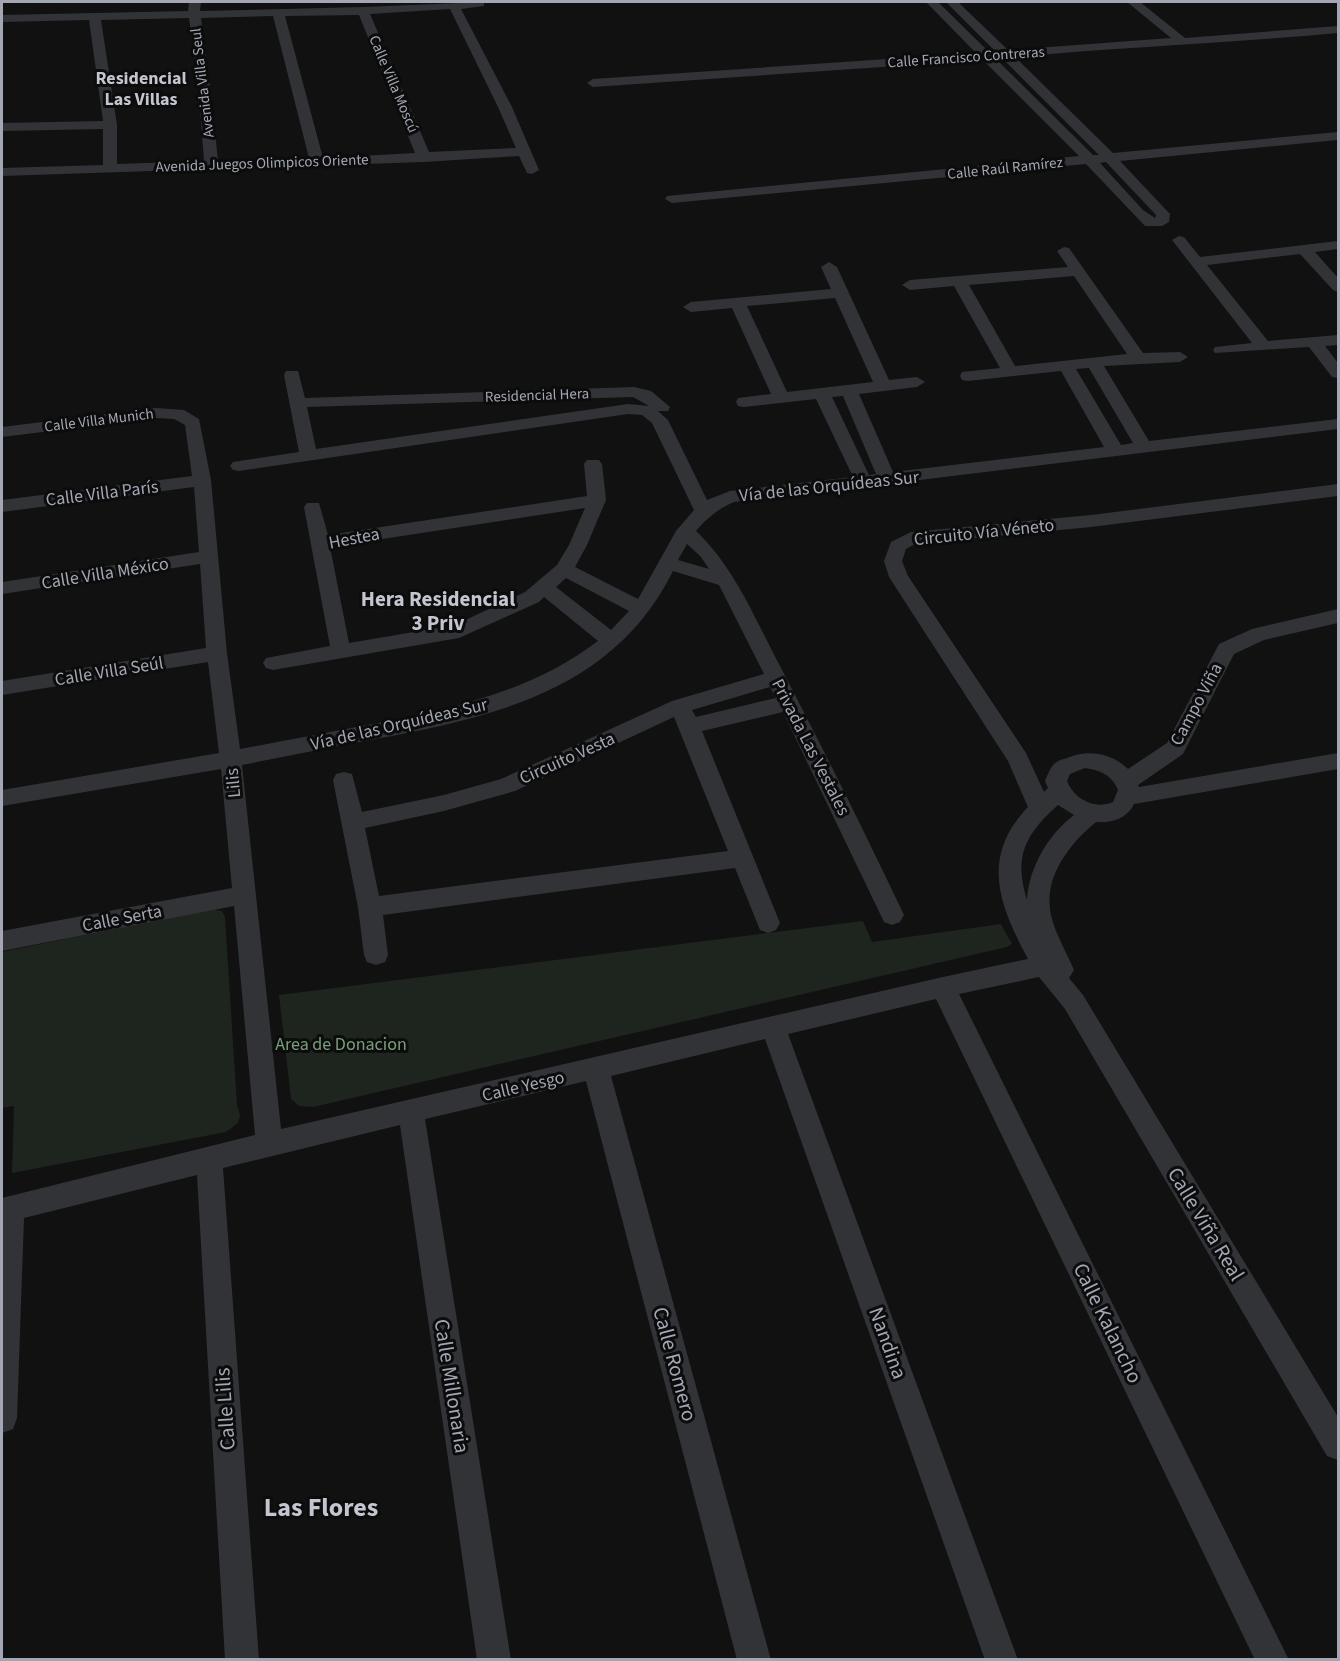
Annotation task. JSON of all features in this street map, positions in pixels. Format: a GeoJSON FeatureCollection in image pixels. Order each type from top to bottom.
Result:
{"type":"FeatureCollection","features":[{"type":"Feature","properties":{"kind":"street"},"geometry":{"type":"LineString","coordinates":[[932,2],[1089,159],[1144,219],[1154,224],[1162,222],[1162,214],[1110,158],[952,2]]}},
{"type":"Feature","properties":{"kind":"street"},"geometry":{"type":"LineString","coordinates":[[1133,2],[1182,41]]}},
{"type":"Feature","properties":{"kind":"street"},"geometry":{"type":"LineString","coordinates":[[2,18],[94,16],[194,7],[278,13],[480,4]]}},
{"type":"Feature","properties":{"kind":"street"},"geometry":{"type":"LineString","coordinates":[[454,6],[505,107],[532,170]]}},
{"type":"Feature","properties":{"kind":"street","name":"Avenida Villa Seul"},"geometry":{"type":"LineString","coordinates":[[194,7],[211,165]]}},
{"type":"Feature","properties":{"kind":"street","name":"Calle Villa Moscú"},"geometry":{"type":"LineString","coordinates":[[363,11],[424,158]]}},
{"type":"Feature","properties":{"kind":"street"},"geometry":{"type":"LineString","coordinates":[[278,13],[317,162]]}},
{"type":"Feature","properties":{"kind":"street"},"geometry":{"type":"LineString","coordinates":[[94,16],[110,125],[110,167]]}},
{"type":"Feature","properties":{"kind":"street","name":"Calle Francisco Contreras"},"geometry":{"type":"LineString","coordinates":[[593,83],[1247,38],[1338,29]]}},
{"type":"Feature","properties":{"kind":"street"},"geometry":{"type":"LineString","coordinates":[[2,127],[110,125]]}},
{"type":"Feature","properties":{"kind":"street","name":"Calle Raúl Ramírez"},"geometry":{"type":"LineString","coordinates":[[672,199],[1338,136]]}},
{"type":"Feature","properties":{"kind":"street","name":"Avenida Juegos Olimpicos Oriente"},"geometry":{"type":"LineString","coordinates":[[2,172],[424,158],[523,152]]}},
{"type":"Feature","properties":{"kind":"street"},"geometry":{"type":"LineString","coordinates":[[1179,240],[1263,346]]}},
{"type":"Feature","properties":{"kind":"street"},"geometry":{"type":"LineString","coordinates":[[1196,262],[1338,245]]}},
{"type":"Feature","properties":{"kind":"street"},"geometry":{"type":"LineString","coordinates":[[1304,249],[1338,287]]}},
{"type":"Feature","properties":{"kind":"street"},"geometry":{"type":"LineString","coordinates":[[1064,251],[1138,358]]}},
{"type":"Feature","properties":{"kind":"street"},"geometry":{"type":"LineString","coordinates":[[829,267],[882,385]]}},
{"type":"Feature","properties":{"kind":"street"},"geometry":{"type":"LineString","coordinates":[[910,285],[1078,270]]}},
{"type":"Feature","properties":{"kind":"street"},"geometry":{"type":"LineString","coordinates":[[959,281],[1010,371]]}},
{"type":"Feature","properties":{"kind":"street"},"geometry":{"type":"LineString","coordinates":[[691,307],[839,293]]}},
{"type":"Feature","properties":{"kind":"street"},"geometry":{"type":"LineString","coordinates":[[737,302],[781,398]]}},
{"type":"Feature","properties":{"kind":"street"},"geometry":{"type":"LineString","coordinates":[[1221,350],[1337,342]]}},
{"type":"Feature","properties":{"kind":"street"},"geometry":{"type":"LineString","coordinates":[[1314,343],[1338,373]]}},
{"type":"Feature","properties":{"kind":"street"},"geometry":{"type":"LineString","coordinates":[[968,376],[1138,358],[1179,357]]}},
{"type":"Feature","properties":{"kind":"street"},"geometry":{"type":"LineString","coordinates":[[1094,363],[1144,448]]}},
{"type":"Feature","properties":{"kind":"street"},"geometry":{"type":"LineString","coordinates":[[1066,366],[1116,452]]}},
{"type":"Feature","properties":{"kind":"street"},"geometry":{"type":"LineString","coordinates":[[292,375],[308,455]]}},
{"type":"Feature","properties":{"kind":"street"},"geometry":{"type":"LineString","coordinates":[[744,402],[917,382]]}},
{"type":"Feature","properties":{"kind":"street"},"geometry":{"type":"LineString","coordinates":[[849,390],[888,480]]}},
{"type":"Feature","properties":{"kind":"street","name":"Residencial Hera"},"geometry":{"type":"LineString","coordinates":[[298,404],[314,401],[365,399],[638,393],[660,404],[665,419],[708,507]]}},
{"type":"Feature","properties":{"kind":"street"},"geometry":{"type":"LineString","coordinates":[[822,393],[864,482]]}},
{"type":"Feature","properties":{"kind":"street"},"geometry":{"type":"LineString","coordinates":[[573,394],[575,415]]}},
{"type":"Feature","properties":{"kind":"street","name":"Residencial Hera"},"geometry":{"type":"LineString","coordinates":[[239,466],[575,415],[636,408],[652,412],[665,419]]}},
{"type":"Feature","properties":{"kind":"street","name":"Calle Villa Munich"},"geometry":{"type":"LineString","coordinates":[[2,432],[156,413],[178,414],[194,423]]}},
{"type":"Feature","properties":{"kind":"street","name":"Lilis"},"geometry":{"type":"LineString","coordinates":[[194,423],[202,480],[217,653],[231,760],[269,1144]]}},
{"type":"Feature","properties":{"kind":"street","name":"Vía de las Orquídeas Sur"},"geometry":{"type":"LineString","coordinates":[[2,798],[231,760],[461,713],[524,694],[561,676],[611,641],[641,609],[685,531],[708,507],[740,494],[888,480],[1338,424]]}},
{"type":"Feature","properties":{"kind":"street"},"geometry":{"type":"LineString","coordinates":[[273,663],[459,631],[513,607],[545,588],[564,568],[578,545],[597,500],[593,464]]}},
{"type":"Feature","properties":{"kind":"street","name":"Calle Villa París"},"geometry":{"type":"LineString","coordinates":[[2,506],[202,480]]}},
{"type":"Feature","properties":{"kind":"street","name":"Circuito Vía Véneto"},"geometry":{"type":"LineString","coordinates":[[1040,808],[1018,759],[899,577],[893,561],[898,546],[911,538],[1091,521],[1338,490]]}},
{"type":"Feature","properties":{"kind":"street","name":"Hestea"},"geometry":{"type":"LineString","coordinates":[[341,651],[320,542],[597,500]]}},
{"type":"Feature","properties":{"kind":"street"},"geometry":{"type":"LineString","coordinates":[[314,507],[320,542]]}},
{"type":"Feature","properties":{"kind":"street","name":"Privada Las Vestales"},"geometry":{"type":"LineString","coordinates":[[685,531],[708,553],[726,581],[828,779],[892,915]]}},
{"type":"Feature","properties":{"kind":"street","name":"Calle Villa México"},"geometry":{"type":"LineString","coordinates":[[2,588],[208,557]]}},
{"type":"Feature","properties":{"kind":"street"},"geometry":{"type":"LineString","coordinates":[[668,563],[726,581]]}},
{"type":"Feature","properties":{"kind":"street"},"geometry":{"type":"LineString","coordinates":[[564,568],[641,609]]}},
{"type":"Feature","properties":{"kind":"street"},"geometry":{"type":"LineString","coordinates":[[545,588],[611,641]]}},
{"type":"Feature","properties":{"kind":"street","name":"Campo Viña"},"geometry":{"type":"LineString","coordinates":[[1127,789],[1175,748],[1226,649],[1259,634],[1338,616]]}},
{"type":"Feature","properties":{"kind":"street","name":"Calle Villa Seúl"},"geometry":{"type":"LineString","coordinates":[[2,688],[217,653]]}},
{"type":"Feature","properties":{"kind":"street","name":"Circuito Vesta"},"geometry":{"type":"LineString","coordinates":[[354,822],[444,803],[507,785],[680,706],[776,678]]}},
{"type":"Feature","properties":{"kind":"street"},"geometry":{"type":"LineString","coordinates":[[690,726],[789,703]]}},
{"type":"Feature","properties":{"kind":"street"},"geometry":{"type":"LineString","coordinates":[[680,706],[744,858],[768,923]]}},
{"type":"Feature","properties":{"kind":"street"},"geometry":{"type":"LineString","coordinates":[[1096,761],[1109,765],[1119,773],[1127,789],[1124,805],[1104,814],[1091,813],[1071,805],[1059,791],[1057,776],[1062,768],[1071,762],[1096,761]]}},
{"type":"Feature","properties":{"kind":"street"},"geometry":{"type":"LineString","coordinates":[[1127,789],[1338,761]]}},
{"type":"Feature","properties":{"kind":"street"},"geometry":{"type":"LineString","coordinates":[[344,780],[370,908],[376,956]]}},
{"type":"Feature","properties":{"kind":"street"},"geometry":{"type":"LineString","coordinates":[[1052,965],[1035,949],[1018,907],[1009,871],[1010,857],[1017,838],[1040,808],[1059,791]]}},
{"type":"Feature","properties":{"kind":"street"},"geometry":{"type":"LineString","coordinates":[[1052,965],[1038,902],[1040,886],[1047,867],[1066,836],[1091,813]]}},
{"type":"Feature","properties":{"kind":"street"},"geometry":{"type":"LineString","coordinates":[[370,908],[744,858]]}},
{"type":"Feature","properties":{"kind":"street","name":"Calle Serta"},"geometry":{"type":"LineString","coordinates":[[2,941],[243,895]]}},
{"type":"Feature","properties":{"kind":"street","name":"Calle Yesgo"},"geometry":{"type":"LineString","coordinates":[[6,1210],[269,1144],[596,1070],[943,987],[1052,965]]}},
{"type":"Feature","properties":{"kind":"street","name":"Calle Viña Real"},"geometry":{"type":"LineString","coordinates":[[1052,965],[1338,1445]]}},
{"type":"Feature","properties":{"kind":"street","name":"Calle Kalancho"},"geometry":{"type":"LineString","coordinates":[[943,987],[1273,1659]]}},
{"type":"Feature","properties":{"kind":"street","name":"Nandina"},"geometry":{"type":"LineString","coordinates":[[773,1028],[1002,1659]]}},
{"type":"Feature","properties":{"kind":"street","name":"Calle Romero"},"geometry":{"type":"LineString","coordinates":[[596,1070],[754,1659]]}},
{"type":"Feature","properties":{"kind":"street","name":"Calle Millonaria"},"geometry":{"type":"LineString","coordinates":[[411,1112],[494,1659]]}},
{"type":"Feature","properties":{"kind":"street","name":"Calle Lilis"},"geometry":{"type":"LineString","coordinates":[[209,1159],[242,1659]]}},
{"type":"Feature","properties":{"kind":"street"},"geometry":{"type":"LineString","coordinates":[[2,1418],[6,1210]]}},
{"type":"Feature","properties":{"kind":"green space","name":"Area de Donacion"},"geometry":{"type":"Polygon","coordinates":[[[212,909],[222,911],[225,917],[237,1105],[240,1115],[238,1123],[226,1132],[12,1173],[14,1106],[2,1108],[2,952],[212,909]]]}},
{"type":"Feature","properties":{"kind":"green space","name":"Area de Donacion"},"geometry":{"type":"Polygon","coordinates":[[[863,921],[872,942],[1001,924],[1012,944],[313,1107],[299,1106],[291,1099],[279,995],[863,921]]]}},
{"type":"Feature","properties":{"kind":"district","name":"Residencial Las Villas"},"geometry":{"type":"Point","coordinates":[141,88]}},
{"type":"Feature","properties":{"kind":"district","name":"Hera Residencial 3 Priv"},"geometry":{"type":"Point","coordinates":[438,611]}},
{"type":"Feature","properties":{"kind":"district","name":"Las Flores"},"geometry":{"type":"Point","coordinates":[321,1507]}}]}
